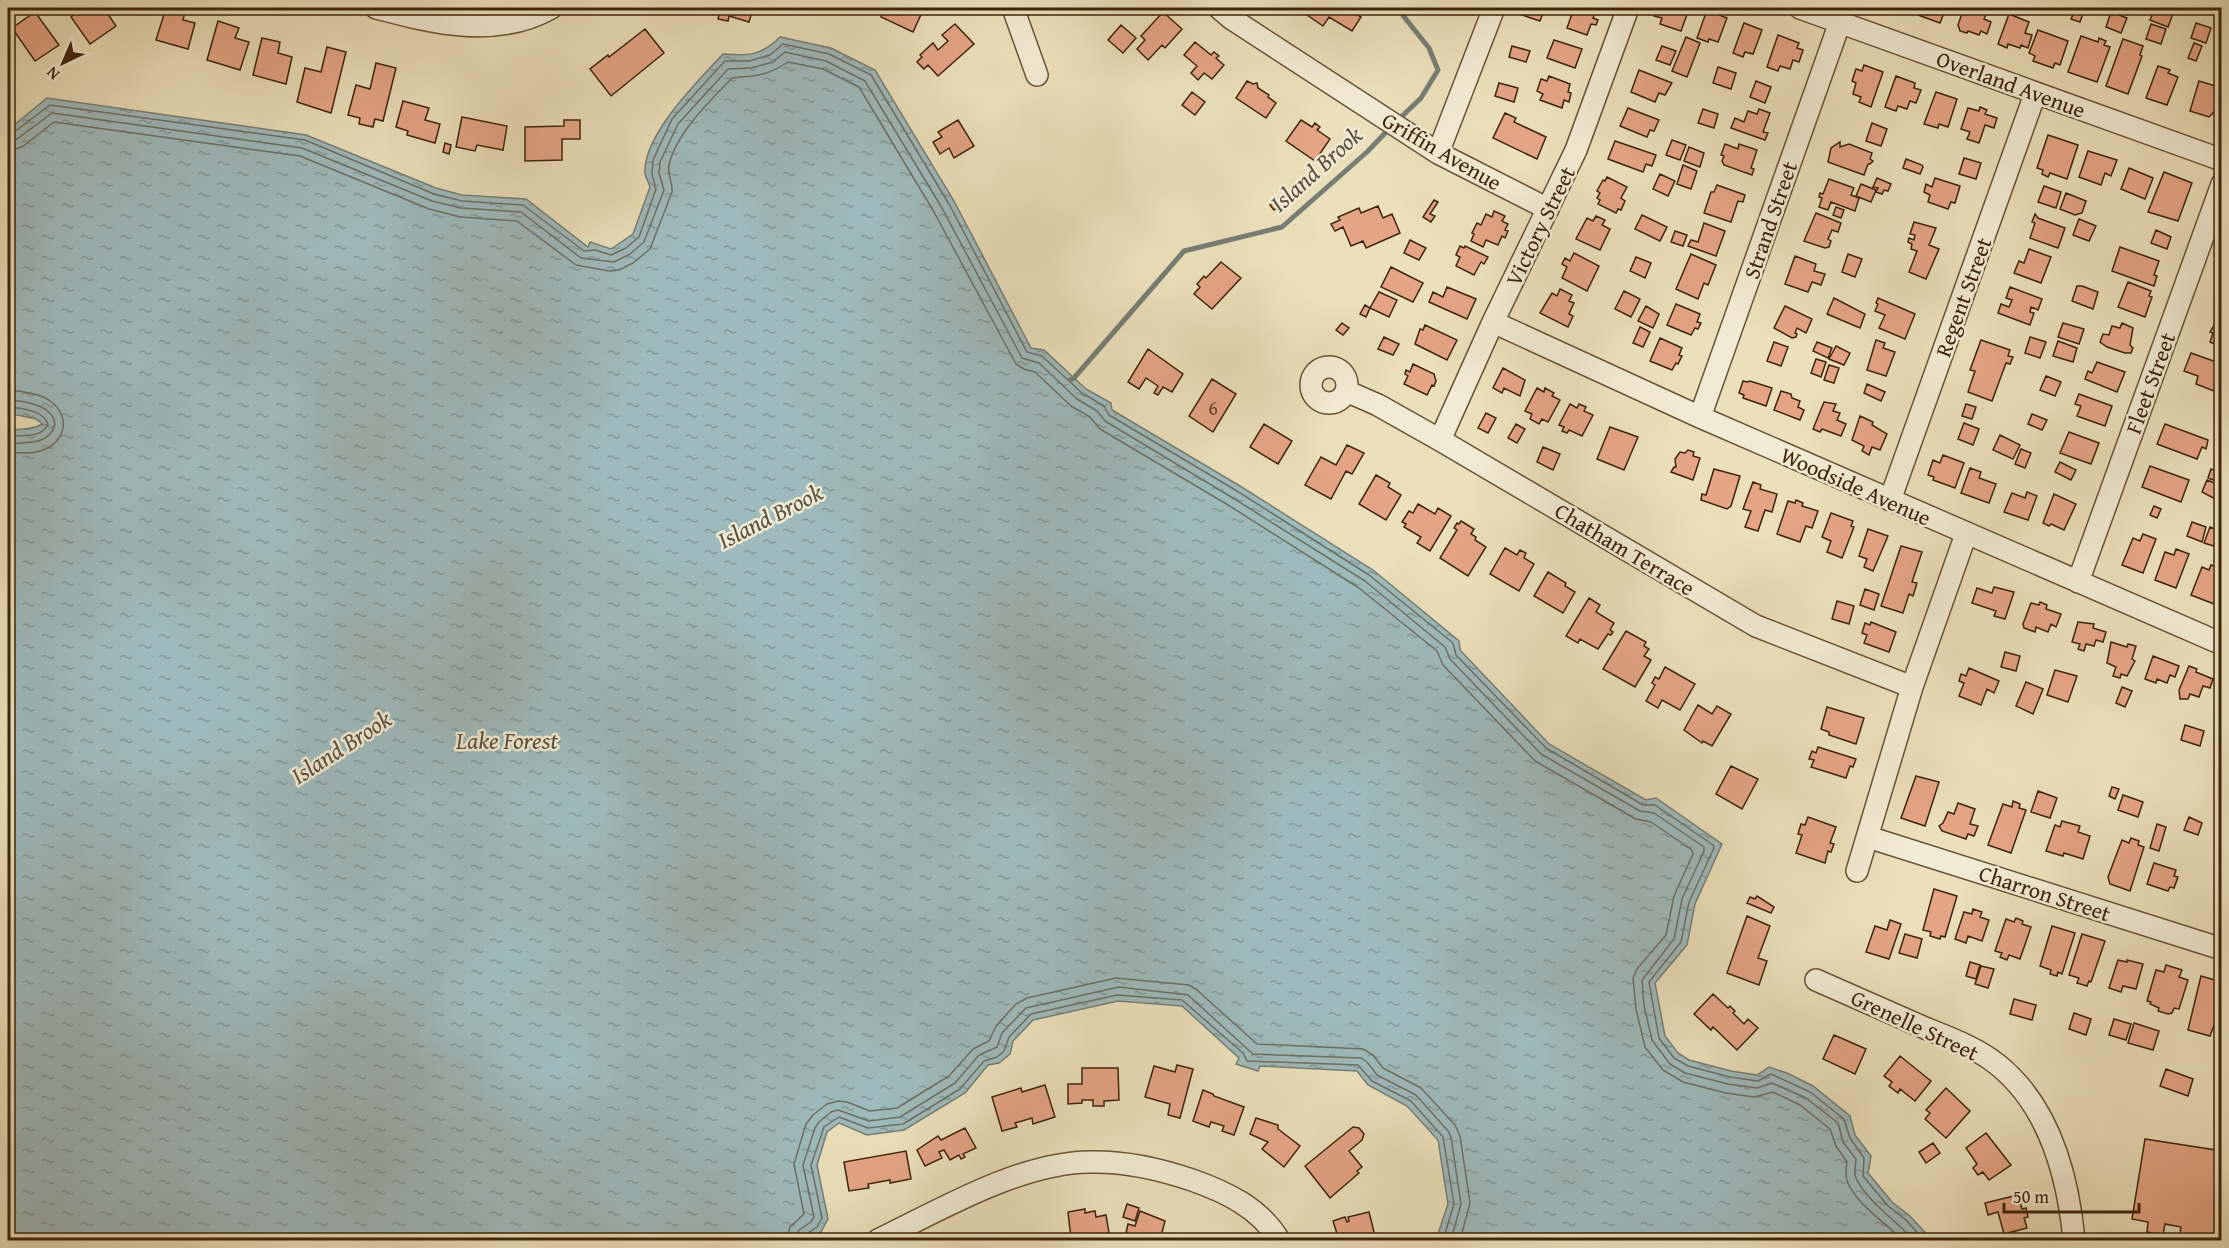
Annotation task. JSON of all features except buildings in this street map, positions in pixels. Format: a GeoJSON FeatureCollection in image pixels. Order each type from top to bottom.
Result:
{"type":"FeatureCollection","features":[{"type":"Feature","properties":{"kind":"street"},"geometry":{"type":"LineString","coordinates":[[376,8],[425,20],[465,26],[496,26],[535,17],[551,8]]}},
{"type":"Feature","properties":{"kind":"street"},"geometry":{"type":"LineString","coordinates":[[1013,8],[1037,75]]}},
{"type":"Feature","properties":{"kind":"street","name":"Griffin Avenue"},"geometry":{"type":"LineString","coordinates":[[1219,8],[1438,153],[1548,209]]}},
{"type":"Feature","properties":{"kind":"street"},"geometry":{"type":"LineString","coordinates":[[1438,153],[1494,8]]}},
{"type":"Feature","properties":{"kind":"street","name":"Victory Street"},"geometry":{"type":"LineString","coordinates":[[1440,440],[1493,322],[1576,150],[1628,8]]}},
{"type":"Feature","properties":{"kind":"street","name":"Overland Avenue"},"geometry":{"type":"LineString","coordinates":[[1800,8],[2222,160]]}},
{"type":"Feature","properties":{"kind":"street","name":"Strand Street"},"geometry":{"type":"LineString","coordinates":[[1700,417],[1840,22]]}},
{"type":"Feature","properties":{"kind":"street","name":"Regent Street"},"geometry":{"type":"LineString","coordinates":[[1890,500],[2035,93]]}},
{"type":"Feature","properties":{"kind":"street","name":"Fleet Street"},"geometry":{"type":"LineString","coordinates":[[2078,582],[2222,184]]}},
{"type":"Feature","properties":{"kind":"street","name":"Woodside Avenue"},"geometry":{"type":"LineString","coordinates":[[1493,322],[1700,417],[2222,645]]}},
{"type":"Feature","properties":{"kind":"street","name":"Chatham Terrace"},"geometry":{"type":"LineString","coordinates":[[1346,391],[1378,405],[1440,440],[1756,626],[1912,687]]}},
{"type":"Feature","properties":{"kind":"street"},"geometry":{"type":"LineString","coordinates":[[1857,871],[1912,687],[1966,534]]}},
{"type":"Feature","properties":{"kind":"street","name":"Charron Street"},"geometry":{"type":"LineString","coordinates":[[1868,837],[2222,949]]}},
{"type":"Feature","properties":{"kind":"street","name":"Grenelle Street"},"geometry":{"type":"LineString","coordinates":[[1816,980],[1971,1047],[1997,1064],[2020,1086],[2049,1132],[2055,1148],[2067,1191],[2074,1240]]}},
{"type":"Feature","properties":{"kind":"street"},"geometry":{"type":"LineString","coordinates":[[878,1240],[1027,1172],[1088,1161],[1119,1163],[1176,1175],[1231,1195],[1262,1218],[1279,1240]]}},
{"type":"Feature","properties":{"kind":"water","name":"Lake Forest"},"geometry":{"type":"Polygon","coordinates":[[[780,37],[831,48],[875,70],[954,201],[1031,348],[1044,350],[1086,389],[1111,403],[1112,410],[1240,486],[1373,570],[1459,641],[1460,650],[1549,744],[1646,800],[1656,798],[1722,844],[1695,904],[1687,945],[1655,983],[1665,1036],[1678,1053],[1689,1060],[1757,1075],[1769,1067],[1813,1086],[1850,1116],[1855,1135],[1871,1156],[1868,1173],[1892,1202],[1910,1216],[1932,1240],[1436,1240],[1448,1204],[1438,1140],[1407,1106],[1368,1085],[1357,1071],[1260,1066],[1258,1071],[1236,1064],[1239,1058],[1182,1006],[1118,1001],[1033,1020],[1013,1041],[1010,1054],[999,1063],[988,1065],[965,1093],[904,1130],[867,1135],[839,1123],[827,1132],[817,1165],[828,1219],[821,1232],[805,1240],[8,1240],[8,431],[42,424],[36,419],[8,413],[8,130],[47,98],[306,135],[436,188],[462,195],[526,199],[588,247],[590,242],[611,249],[633,234],[650,187],[645,174],[646,159],[652,143],[674,110],[723,54],[754,53],[767,48],[780,37]]]}},
{"type":"Feature","properties":{"kind":"waterway","name":"Island Brook"},"geometry":{"type":"LineString","coordinates":[[1396,122],[1421,98],[1438,70],[1429,48],[1397,8]]}},
{"type":"Feature","properties":{"kind":"waterway","name":"Island Brook"},"geometry":{"type":"LineString","coordinates":[[1070,380],[1184,251],[1282,227],[1367,152],[1390,128]]}}]}
